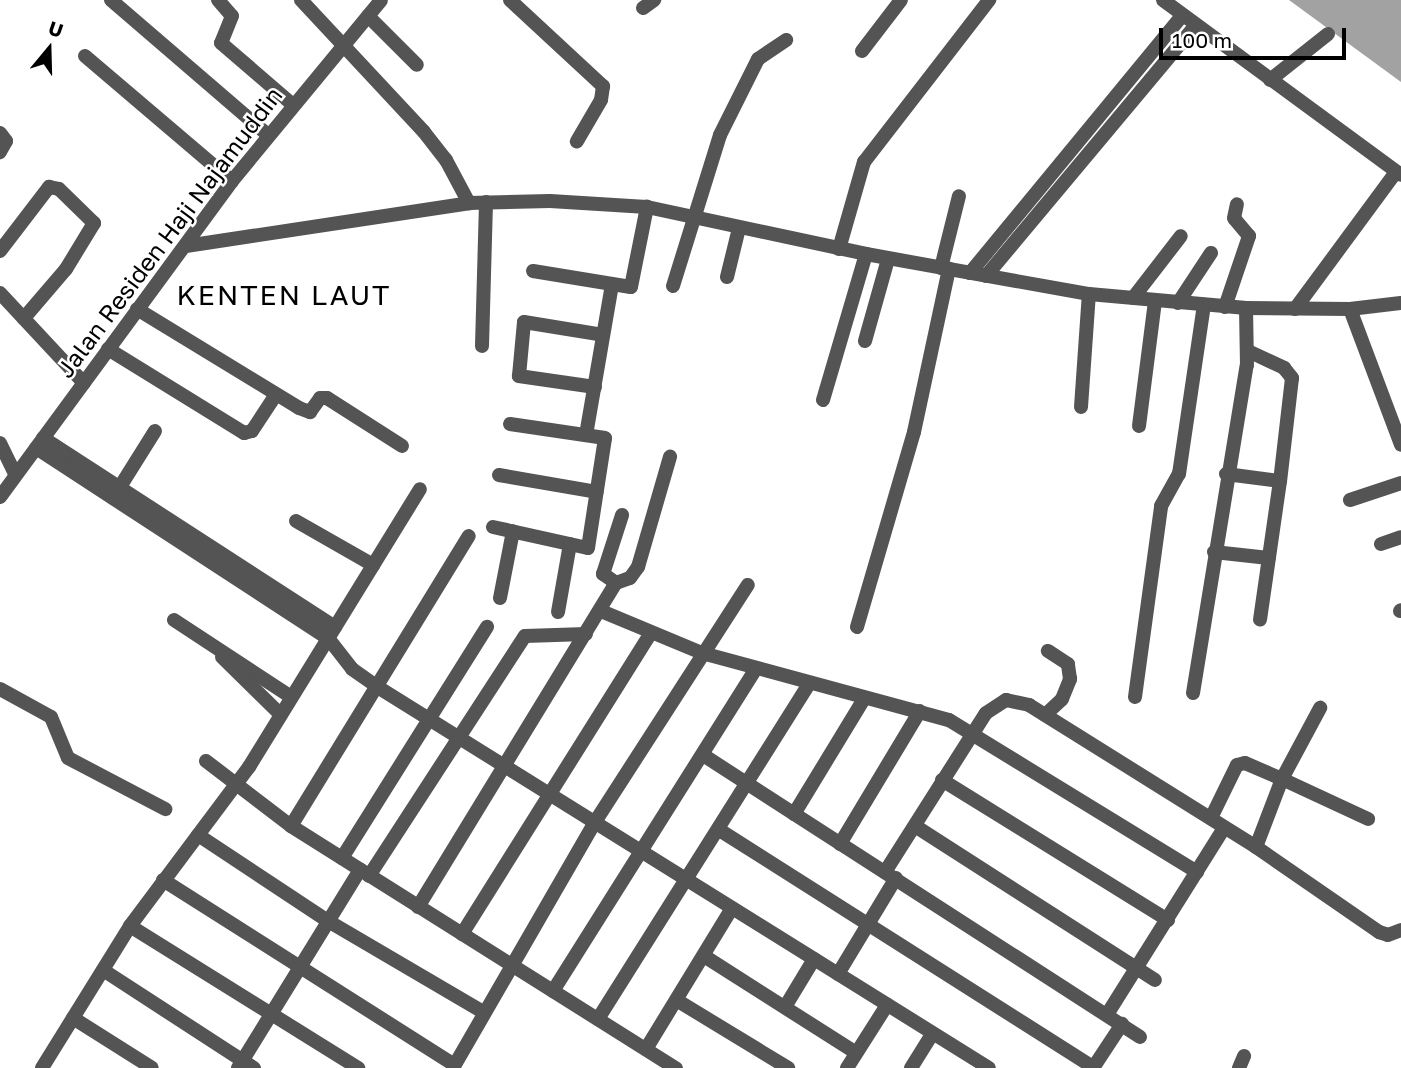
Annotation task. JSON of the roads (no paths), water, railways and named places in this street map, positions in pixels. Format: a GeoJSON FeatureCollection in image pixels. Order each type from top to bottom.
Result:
{"type":"FeatureCollection","features":[{"type":"Feature","properties":{"kind":"street"},"geometry":{"type":"LineString","coordinates":[[111,0],[268,135]]}},
{"type":"Feature","properties":{"kind":"street"},"geometry":{"type":"LineString","coordinates":[[218,0],[232,16],[221,43],[293,106]]}},
{"type":"Feature","properties":{"kind":"street"},"geometry":{"type":"LineString","coordinates":[[301,0],[344,41],[446,160],[469,203]]}},
{"type":"Feature","properties":{"kind":"street","name":"Jalan Residen Haji Najamuddin"},"geometry":{"type":"LineString","coordinates":[[0,497],[232,181],[344,41],[381,0]]}},
{"type":"Feature","properties":{"kind":"street"},"geometry":{"type":"LineString","coordinates":[[510,0],[603,86],[601,100],[577,141]]}},
{"type":"Feature","properties":{"kind":"street"},"geometry":{"type":"LineString","coordinates":[[863,51],[901,0]]}},
{"type":"Feature","properties":{"kind":"street"},"geometry":{"type":"LineString","coordinates":[[839,249],[864,162],[989,0]]}},
{"type":"Feature","properties":{"kind":"street"},"geometry":{"type":"LineString","coordinates":[[1163,0],[1399,173],[1295,309]]}},
{"type":"Feature","properties":{"kind":"street"},"geometry":{"type":"LineString","coordinates":[[368,16],[417,65]]}},
{"type":"Feature","properties":{"kind":"street"},"geometry":{"type":"LineString","coordinates":[[970,272],[1182,16]]}},
{"type":"Feature","properties":{"kind":"street"},"geometry":{"type":"LineString","coordinates":[[986,276],[1195,26]]}},
{"type":"Feature","properties":{"kind":"street"},"geometry":{"type":"LineString","coordinates":[[1270,80],[1328,34]]}},
{"type":"Feature","properties":{"kind":"street"},"geometry":{"type":"LineString","coordinates":[[673,286],[720,135],[756,63],[786,40]]}},
{"type":"Feature","properties":{"kind":"street"},"geometry":{"type":"LineString","coordinates":[[85,56],[232,181]]}},
{"type":"Feature","properties":{"kind":"street"},"geometry":{"type":"LineString","coordinates":[[0,133],[6,141],[0,152]]}},
{"type":"Feature","properties":{"kind":"street"},"geometry":{"type":"LineString","coordinates":[[0,251],[49,187],[59,189],[94,223],[65,269],[24,318]]}},
{"type":"Feature","properties":{"kind":"street"},"geometry":{"type":"LineString","coordinates":[[857,627],[914,432],[959,196]]}},
{"type":"Feature","properties":{"kind":"street"},"geometry":{"type":"LineString","coordinates":[[186,246],[469,203],[550,201],[647,207],[888,259],[1089,294],[1247,308],[1350,309],[1401,303]]}},
{"type":"Feature","properties":{"kind":"street"},"geometry":{"type":"LineString","coordinates":[[482,346],[486,202]]}},
{"type":"Feature","properties":{"kind":"street"},"geometry":{"type":"LineString","coordinates":[[1226,307],[1249,236],[1234,218],[1237,204]]}},
{"type":"Feature","properties":{"kind":"street"},"geometry":{"type":"LineString","coordinates":[[533,271],[631,287],[647,207]]}},
{"type":"Feature","properties":{"kind":"street"},"geometry":{"type":"LineString","coordinates":[[727,277],[739,228]]}},
{"type":"Feature","properties":{"kind":"street"},"geometry":{"type":"LineString","coordinates":[[1133,298],[1181,236]]}},
{"type":"Feature","properties":{"kind":"street"},"geometry":{"type":"LineString","coordinates":[[1178,303],[1211,253]]}},
{"type":"Feature","properties":{"kind":"street"},"geometry":{"type":"LineString","coordinates":[[823,400],[866,254]]}},
{"type":"Feature","properties":{"kind":"street"},"geometry":{"type":"LineString","coordinates":[[865,341],[888,259]]}},
{"type":"Feature","properties":{"kind":"street"},"geometry":{"type":"LineString","coordinates":[[586,435],[612,284]]}},
{"type":"Feature","properties":{"kind":"street"},"geometry":{"type":"LineString","coordinates":[[0,293],[85,383]]}},
{"type":"Feature","properties":{"kind":"street"},"geometry":{"type":"LineString","coordinates":[[1081,407],[1089,294]]}},
{"type":"Feature","properties":{"kind":"street"},"geometry":{"type":"LineString","coordinates":[[1139,426],[1155,301]]}},
{"type":"Feature","properties":{"kind":"street"},"geometry":{"type":"LineString","coordinates":[[1135,697],[1161,506],[1179,474],[1204,306]]}},
{"type":"Feature","properties":{"kind":"street"},"geometry":{"type":"LineString","coordinates":[[1193,693],[1226,474],[1248,351],[1247,308]]}},
{"type":"Feature","properties":{"kind":"street"},"geometry":{"type":"LineString","coordinates":[[137,309],[275,396],[308,412],[320,398],[327,398],[402,446]]}},
{"type":"Feature","properties":{"kind":"street"},"geometry":{"type":"LineString","coordinates":[[1350,309],[1401,445]]}},
{"type":"Feature","properties":{"kind":"street"},"geometry":{"type":"LineString","coordinates":[[594,387],[519,376],[524,322],[603,335]]}},
{"type":"Feature","properties":{"kind":"street"},"geometry":{"type":"LineString","coordinates":[[108,349],[244,433],[252,431],[275,396]]}},
{"type":"Feature","properties":{"kind":"street"},"geometry":{"type":"LineString","coordinates":[[1248,351],[1284,368],[1292,378],[1260,620]]}},
{"type":"Feature","properties":{"kind":"street"},"geometry":{"type":"LineString","coordinates":[[493,527],[588,548],[605,438],[510,424]]}},
{"type":"Feature","properties":{"kind":"street"},"geometry":{"type":"LineString","coordinates":[[114,495],[155,431]]}},
{"type":"Feature","properties":{"kind":"street"},"geometry":{"type":"LineString","coordinates":[[0,443],[15,474]]}},
{"type":"Feature","properties":{"kind":"street"},"geometry":{"type":"LineString","coordinates":[[39,443],[114,495],[331,633],[352,669],[376,687],[641,849],[980,1066]]}},
{"type":"Feature","properties":{"kind":"street"},"geometry":{"type":"LineString","coordinates":[[418,907],[616,583],[630,578],[640,561],[670,457]]}},
{"type":"Feature","properties":{"kind":"street"},"geometry":{"type":"LineString","coordinates":[[1226,474],[1280,481]]}},
{"type":"Feature","properties":{"kind":"street"},"geometry":{"type":"LineString","coordinates":[[499,475],[597,492]]}},
{"type":"Feature","properties":{"kind":"street"},"geometry":{"type":"LineString","coordinates":[[1350,500],[1401,483]]}},
{"type":"Feature","properties":{"kind":"street"},"geometry":{"type":"LineString","coordinates":[[42,1068],[130,926],[236,786],[420,489]]}},
{"type":"Feature","properties":{"kind":"street"},"geometry":{"type":"LineString","coordinates":[[616,583],[603,574],[622,515]]}},
{"type":"Feature","properties":{"kind":"street"},"geometry":{"type":"LineString","coordinates":[[296,521],[373,565]]}},
{"type":"Feature","properties":{"kind":"street"},"geometry":{"type":"LineString","coordinates":[[500,598],[513,531]]}},
{"type":"Feature","properties":{"kind":"street"},"geometry":{"type":"LineString","coordinates":[[290,826],[469,536]]}},
{"type":"Feature","properties":{"kind":"street"},"geometry":{"type":"LineString","coordinates":[[1381,544],[1401,537]]}},
{"type":"Feature","properties":{"kind":"street"},"geometry":{"type":"LineString","coordinates":[[558,612],[570,544]]}},
{"type":"Feature","properties":{"kind":"street"},"geometry":{"type":"LineString","coordinates":[[1214,552],[1269,558]]}},
{"type":"Feature","properties":{"kind":"street"},"geometry":{"type":"LineString","coordinates":[[163,880],[454,1066],[509,965],[595,822],[748,585]]}},
{"type":"Feature","properties":{"kind":"street"},"geometry":{"type":"LineString","coordinates":[[601,611],[650,634],[702,653],[864,699],[919,711],[974,732],[1197,873]]}},
{"type":"Feature","properties":{"kind":"street"},"geometry":{"type":"LineString","coordinates":[[174,620],[216,651],[291,698]]}},
{"type":"Feature","properties":{"kind":"street"},"geometry":{"type":"LineString","coordinates":[[342,858],[426,718],[487,627]]}},
{"type":"Feature","properties":{"kind":"street"},"geometry":{"type":"LineString","coordinates":[[103,970],[245,1066],[299,967],[328,921],[365,873],[525,636],[586,634]]}},
{"type":"Feature","properties":{"kind":"street"},"geometry":{"type":"LineString","coordinates":[[462,934],[650,634]]}},
{"type":"Feature","properties":{"kind":"street"},"geometry":{"type":"LineString","coordinates":[[216,651],[280,714]]}},
{"type":"Feature","properties":{"kind":"street"},"geometry":{"type":"LineString","coordinates":[[1045,715],[1062,699],[1070,679],[1068,664],[1048,651]]}},
{"type":"Feature","properties":{"kind":"street"},"geometry":{"type":"LineString","coordinates":[[553,991],[756,669]]}},
{"type":"Feature","properties":{"kind":"street"},"geometry":{"type":"LineString","coordinates":[[598,1019],[687,878],[721,831],[810,683]]}},
{"type":"Feature","properties":{"kind":"street"},"geometry":{"type":"LineString","coordinates":[[0,690],[51,717],[68,758],[165,809]]}},
{"type":"Feature","properties":{"kind":"street"},"geometry":{"type":"LineString","coordinates":[[794,814],[864,699]]}},
{"type":"Feature","properties":{"kind":"street"},"geometry":{"type":"LineString","coordinates":[[838,974],[868,926],[915,826],[942,780],[986,713],[1002,700],[1029,705],[1212,818],[1378,932],[1388,935],[1401,930]]}},
{"type":"Feature","properties":{"kind":"street"},"geometry":{"type":"LineString","coordinates":[[1256,848],[1282,779],[1320,708]]}},
{"type":"Feature","properties":{"kind":"street"},"geometry":{"type":"LineString","coordinates":[[840,844],[919,711]]}},
{"type":"Feature","properties":{"kind":"street"},"geometry":{"type":"LineString","coordinates":[[704,755],[748,786],[1108,1013],[1140,1037]]}},
{"type":"Feature","properties":{"kind":"street"},"geometry":{"type":"LineString","coordinates":[[206,761],[290,826],[676,1068]]}},
{"type":"Feature","properties":{"kind":"street"},"geometry":{"type":"LineString","coordinates":[[1212,818],[1240,764],[1282,779],[1368,819]]}},
{"type":"Feature","properties":{"kind":"street"},"geometry":{"type":"LineString","coordinates":[[942,780],[1168,920]]}},
{"type":"Feature","properties":{"kind":"street"},"geometry":{"type":"LineString","coordinates":[[915,826],[1155,980]]}},
{"type":"Feature","properties":{"kind":"street"},"geometry":{"type":"LineString","coordinates":[[1108,1013],[1224,828]]}},
{"type":"Feature","properties":{"kind":"street"},"geometry":{"type":"LineString","coordinates":[[721,831],[1093,1068],[1122,1024]]}},
{"type":"Feature","properties":{"kind":"street"},"geometry":{"type":"LineString","coordinates":[[198,835],[328,921],[483,1012]]}},
{"type":"Feature","properties":{"kind":"street"},"geometry":{"type":"LineString","coordinates":[[646,1049],[678,1001],[732,908]]}},
{"type":"Feature","properties":{"kind":"street"},"geometry":{"type":"LineString","coordinates":[[130,926],[358,1068]]}},
{"type":"Feature","properties":{"kind":"street"},"geometry":{"type":"LineString","coordinates":[[704,956],[856,1053]]}},
{"type":"Feature","properties":{"kind":"street"},"geometry":{"type":"LineString","coordinates":[[785,1007],[814,959]]}},
{"type":"Feature","properties":{"kind":"street"},"geometry":{"type":"LineString","coordinates":[[678,1001],[788,1068]]}},
{"type":"Feature","properties":{"kind":"street"},"geometry":{"type":"LineString","coordinates":[[847,1068],[887,1005]]}},
{"type":"Feature","properties":{"kind":"street"},"geometry":{"type":"LineString","coordinates":[[73,1018],[152,1068]]}},
{"type":"Feature","properties":{"kind":"street"},"geometry":{"type":"LineString","coordinates":[[911,1068],[932,1034]]}},
{"type":"Feature","properties":{"kind":"street"},"geometry":{"type":"LineString","coordinates":[[123,1068],[131,1054]]}},
{"type":"Feature","properties":{"kind":"district","name":"KENTEN LAUT"},"geometry":{"type":"Point","coordinates":[284,295]}}]}
